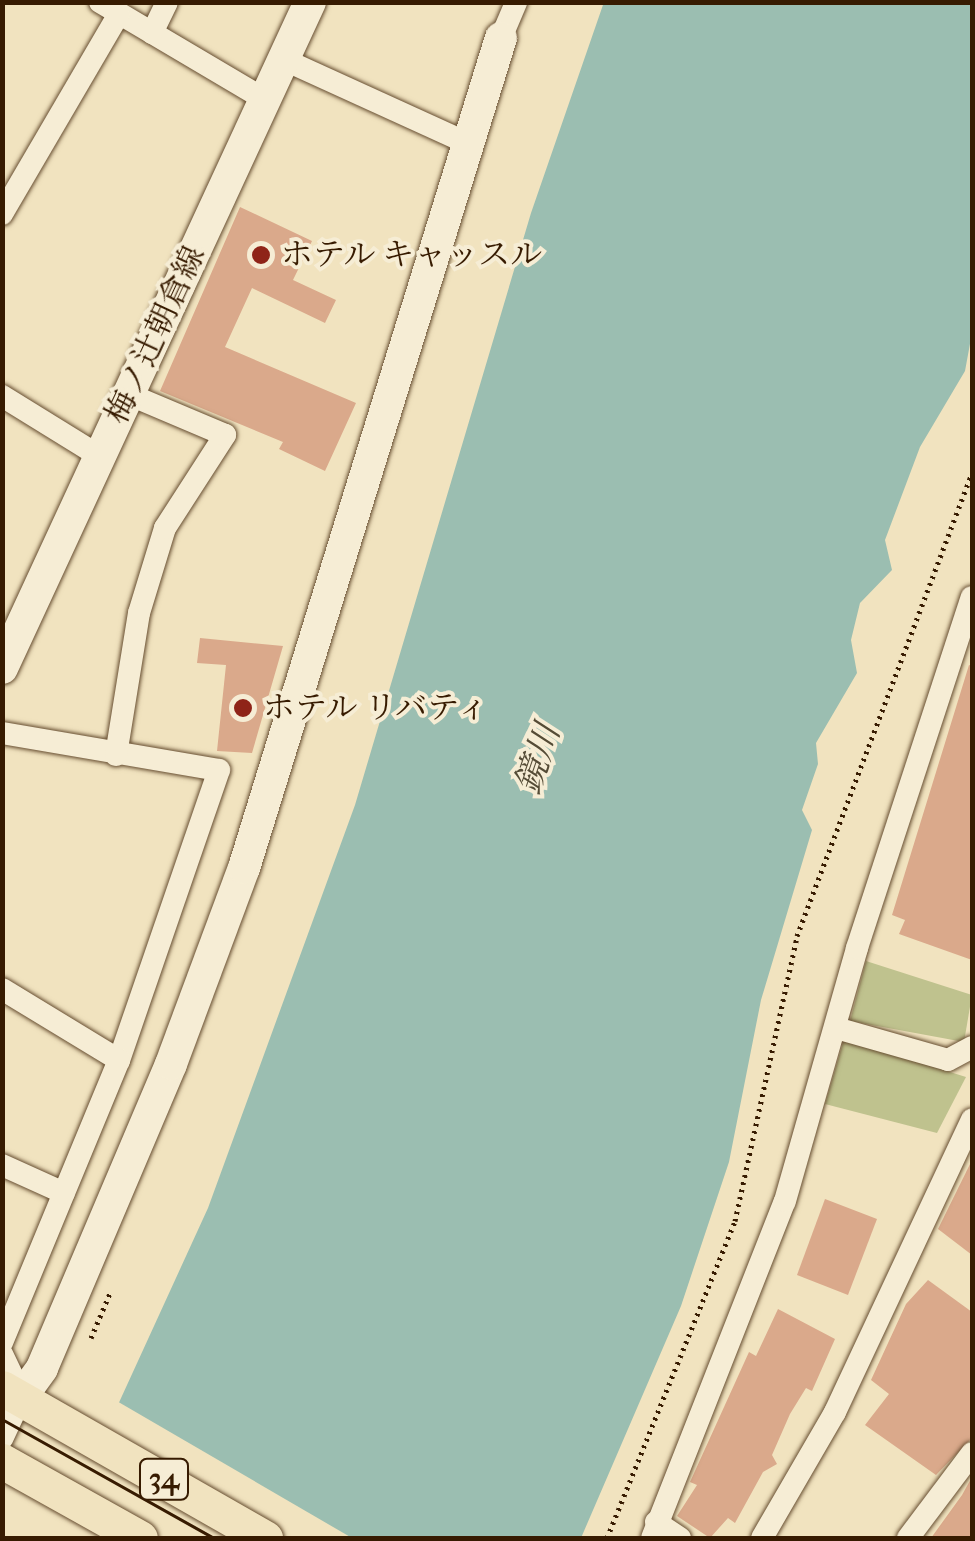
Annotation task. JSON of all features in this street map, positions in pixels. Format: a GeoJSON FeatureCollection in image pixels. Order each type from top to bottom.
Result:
{"type":"FeatureCollection","features":[{"type":"Feature","properties":{"kind":"main road","name":"34"},"geometry":{"type":"LineString","coordinates":[[12,1392],[265,1538]]}},
{"type":"Feature","properties":{"kind":"main road","name":"34"},"geometry":{"type":"LineString","coordinates":[[17,1468],[140,1538]]}},
{"type":"Feature","properties":{"kind":"street"},"geometry":{"type":"LineString","coordinates":[[152,33],[167,2]]}},
{"type":"Feature","properties":{"kind":"street","name":"梅ノ辻朝倉線"},"geometry":{"type":"LineString","coordinates":[[2,668],[310,2]]}},
{"type":"Feature","properties":{"kind":"street"},"geometry":{"type":"LineString","coordinates":[[12,1392],[42,1368],[166,1075],[244,868],[467,144],[516,2]]}},
{"type":"Feature","properties":{"kind":"street"},"geometry":{"type":"LineString","coordinates":[[2,214],[110,8],[266,100]]}},
{"type":"Feature","properties":{"kind":"street"},"geometry":{"type":"LineString","coordinates":[[284,60],[467,144]]}},
{"type":"Feature","properties":{"kind":"street"},"geometry":{"type":"LineString","coordinates":[[116,754],[139,612],[165,528],[225,434],[128,394]]}},
{"type":"Feature","properties":{"kind":"street"},"geometry":{"type":"LineString","coordinates":[[2,396],[99,456]]}},
{"type":"Feature","properties":{"kind":"street"},"geometry":{"type":"LineString","coordinates":[[680,1538],[654,1530],[785,1201],[972,597]]}},
{"type":"Feature","properties":{"kind":"street"},"geometry":{"type":"LineString","coordinates":[[2,733],[219,770],[120,1060],[2,1342]]}},
{"type":"Feature","properties":{"kind":"street"},"geometry":{"type":"LineString","coordinates":[[2,989],[120,1060]]}},
{"type":"Feature","properties":{"kind":"street"},"geometry":{"type":"LineString","coordinates":[[836,1028],[948,1060],[972,1047]]}},
{"type":"Feature","properties":{"kind":"street"},"geometry":{"type":"LineString","coordinates":[[762,1538],[834,1412],[972,1119]]}},
{"type":"Feature","properties":{"kind":"street"},"geometry":{"type":"LineString","coordinates":[[2,1166],[64,1193]]}},
{"type":"Feature","properties":{"kind":"street"},"geometry":{"type":"LineString","coordinates":[[2,1354],[12,1392],[2,1439]]}},
{"type":"Feature","properties":{"kind":"street"},"geometry":{"type":"LineString","coordinates":[[908,1538],[972,1453]]}},
{"type":"Feature","properties":{"kind":"path"},"geometry":{"type":"LineString","coordinates":[[607,1538],[735,1221],[796,936],[972,474]]}},
{"type":"Feature","properties":{"kind":"green space"},"geometry":{"type":"Polygon","coordinates":[[[866,961],[972,995],[964,1042],[850,1021],[866,961]]]}},
{"type":"Feature","properties":{"kind":"green space"},"geometry":{"type":"Polygon","coordinates":[[[844,1039],[966,1077],[937,1133],[825,1104],[844,1039]]]}},
{"type":"Feature","properties":{"kind":"water","name":"鏡川"},"geometry":{"type":"Polygon","coordinates":[[[604,2],[972,3],[972,333],[965,371],[920,447],[885,540],[892,570],[860,603],[851,640],[857,673],[816,743],[818,764],[802,810],[812,830],[761,1000],[729,1162],[681,1306],[581,1538],[57,1538],[208,1208],[355,805],[531,213],[604,2]]]}},
{"type":"Feature","properties":{"kind":"pier"},"geometry":{"type":"Polygon","coordinates":[[[115,1400],[352,1538],[52,1538],[115,1400]]]}},
{"type":"Feature","properties":{"kind":"building"},"geometry":{"type":"Polygon","coordinates":[[[240,207],[312,241],[293,280],[336,300],[325,323],[252,288],[225,347],[356,403],[325,471],[279,449],[283,442],[160,391],[240,207]]]}},
{"type":"Feature","properties":{"kind":"building","name":"ホテル リバティ"},"geometry":{"type":"Polygon","coordinates":[[[200,638],[283,646],[252,753],[217,751],[226,665],[197,663],[200,638]]]}},
{"type":"Feature","properties":{"kind":"building"},"geometry":{"type":"Polygon","coordinates":[[[969,665],[972,960],[899,934],[905,920],[892,915],[969,665]]]}},
{"type":"Feature","properties":{"kind":"building"},"geometry":{"type":"Polygon","coordinates":[[[972,1160],[972,1255],[938,1229],[972,1160]]]}},
{"type":"Feature","properties":{"kind":"building"},"geometry":{"type":"Polygon","coordinates":[[[825,1199],[877,1219],[848,1295],[797,1275],[825,1199]]]}},
{"type":"Feature","properties":{"kind":"building"},"geometry":{"type":"Polygon","coordinates":[[[928,1280],[972,1312],[972,1438],[936,1475],[865,1425],[889,1394],[871,1380],[906,1304],[928,1280]]]}},
{"type":"Feature","properties":{"kind":"building"},"geometry":{"type":"Polygon","coordinates":[[[778,1309],[835,1339],[812,1391],[806,1388],[790,1414],[772,1455],[777,1464],[763,1472],[735,1523],[728,1518],[710,1538],[677,1516],[697,1485],[690,1482],[749,1352],[756,1356],[778,1309]]]}},
{"type":"Feature","properties":{"kind":"building"},"geometry":{"type":"Polygon","coordinates":[[[972,1477],[972,1538],[931,1538],[962,1495],[972,1477]]]}},
{"type":"Feature","properties":{"kind":"tram line"},"geometry":{"type":"LineString","coordinates":[[2,1419],[214,1538]]}},
{"type":"Feature","properties":{"kind":"place","name":"ホテル キャッスル"},"geometry":{"type":"Point","coordinates":[261,255]}},
{"type":"Feature","properties":{"kind":"place","name":"ホテル リバティ"},"geometry":{"type":"Point","coordinates":[243,708]}}]}
